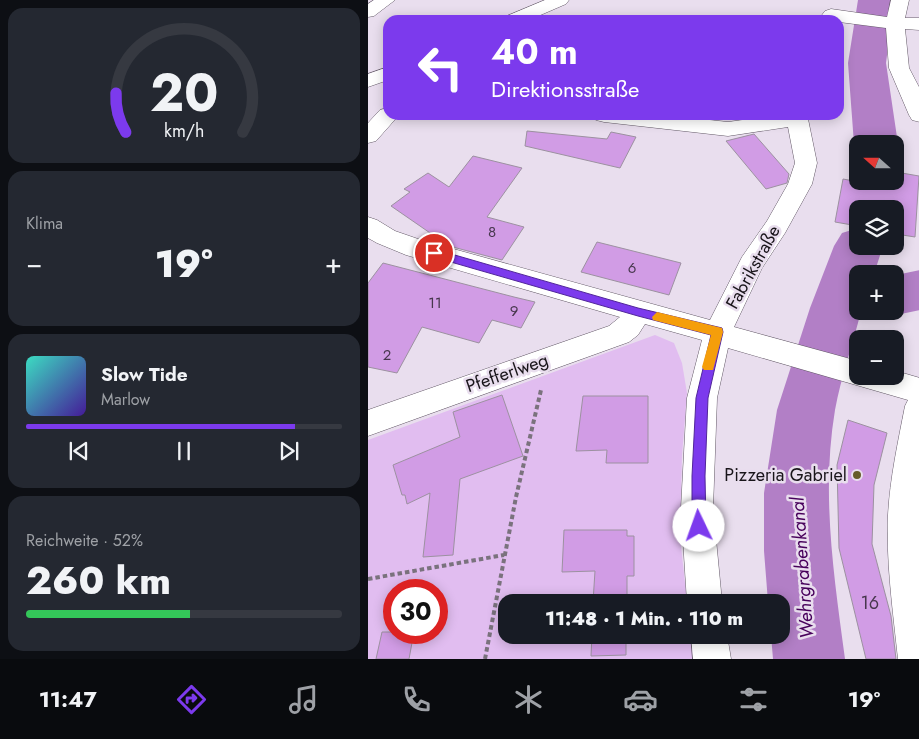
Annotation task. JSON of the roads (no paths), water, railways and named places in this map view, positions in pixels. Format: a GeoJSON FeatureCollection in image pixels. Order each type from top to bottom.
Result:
{"type":"FeatureCollection","features":[{"type":"Feature","properties":{"kind":"street"},"geometry":{"type":"LineString","coordinates":[[368,12],[386,0]]}},
{"type":"Feature","properties":{"kind":"street"},"geometry":{"type":"LineString","coordinates":[[526,15],[560,0]]}},
{"type":"Feature","properties":{"kind":"street"},"geometry":{"type":"LineString","coordinates":[[900,0],[891,23],[899,68],[920,115]]}},
{"type":"Feature","properties":{"kind":"street"},"geometry":{"type":"LineString","coordinates":[[835,13],[891,23],[920,24]]}},
{"type":"Feature","properties":{"kind":"street"},"geometry":{"type":"LineString","coordinates":[[368,81],[383,75]]}},
{"type":"Feature","properties":{"kind":"street"},"geometry":{"type":"LineString","coordinates":[[368,136],[383,120]]}},
{"type":"Feature","properties":{"kind":"street"},"geometry":{"type":"LineString","coordinates":[[641,120],[728,129],[780,120]]}},
{"type":"Feature","properties":{"kind":"street","name":"Fabrikstraße"},"geometry":{"type":"LineString","coordinates":[[704,594],[697,508],[702,398],[718,332],[751,264],[776,227],[800,184],[806,163],[798,120]]}},
{"type":"Feature","properties":{"kind":"street"},"geometry":{"type":"LineString","coordinates":[[368,226],[386,237],[415,248],[849,370]]}},
{"type":"Feature","properties":{"kind":"street","name":"Pfefferlweg"},"geometry":{"type":"LineString","coordinates":[[368,423],[619,334],[628,327],[638,312]]}},
{"type":"Feature","properties":{"kind":"street"},"geometry":{"type":"LineString","coordinates":[[900,385],[920,391]]}},
{"type":"Feature","properties":{"kind":"street"},"geometry":{"type":"LineString","coordinates":[[916,659],[906,577],[904,527],[908,472],[920,406]]}},
{"type":"Feature","properties":{"kind":"street"},"geometry":{"type":"LineString","coordinates":[[710,644],[712,659]]}},
{"type":"Feature","properties":{"kind":"waterway","name":"Wehrgrabenkanal"},"geometry":{"type":"LineString","coordinates":[[875,135],[867,63],[876,0]]}},
{"type":"Feature","properties":{"kind":"waterway","name":"Wehrgrabenkanal"},"geometry":{"type":"LineString","coordinates":[[809,659],[797,551],[796,493],[806,410],[836,308],[856,255]]}},
{"type":"Feature","properties":{"kind":"waterway"},"geometry":{"type":"LineString","coordinates":[[904,293],[920,290]]}},
{"type":"Feature","properties":{"kind":"place","name":"Pizzeria Gabriel"},"geometry":{"type":"Point","coordinates":[857,475]}}]}
